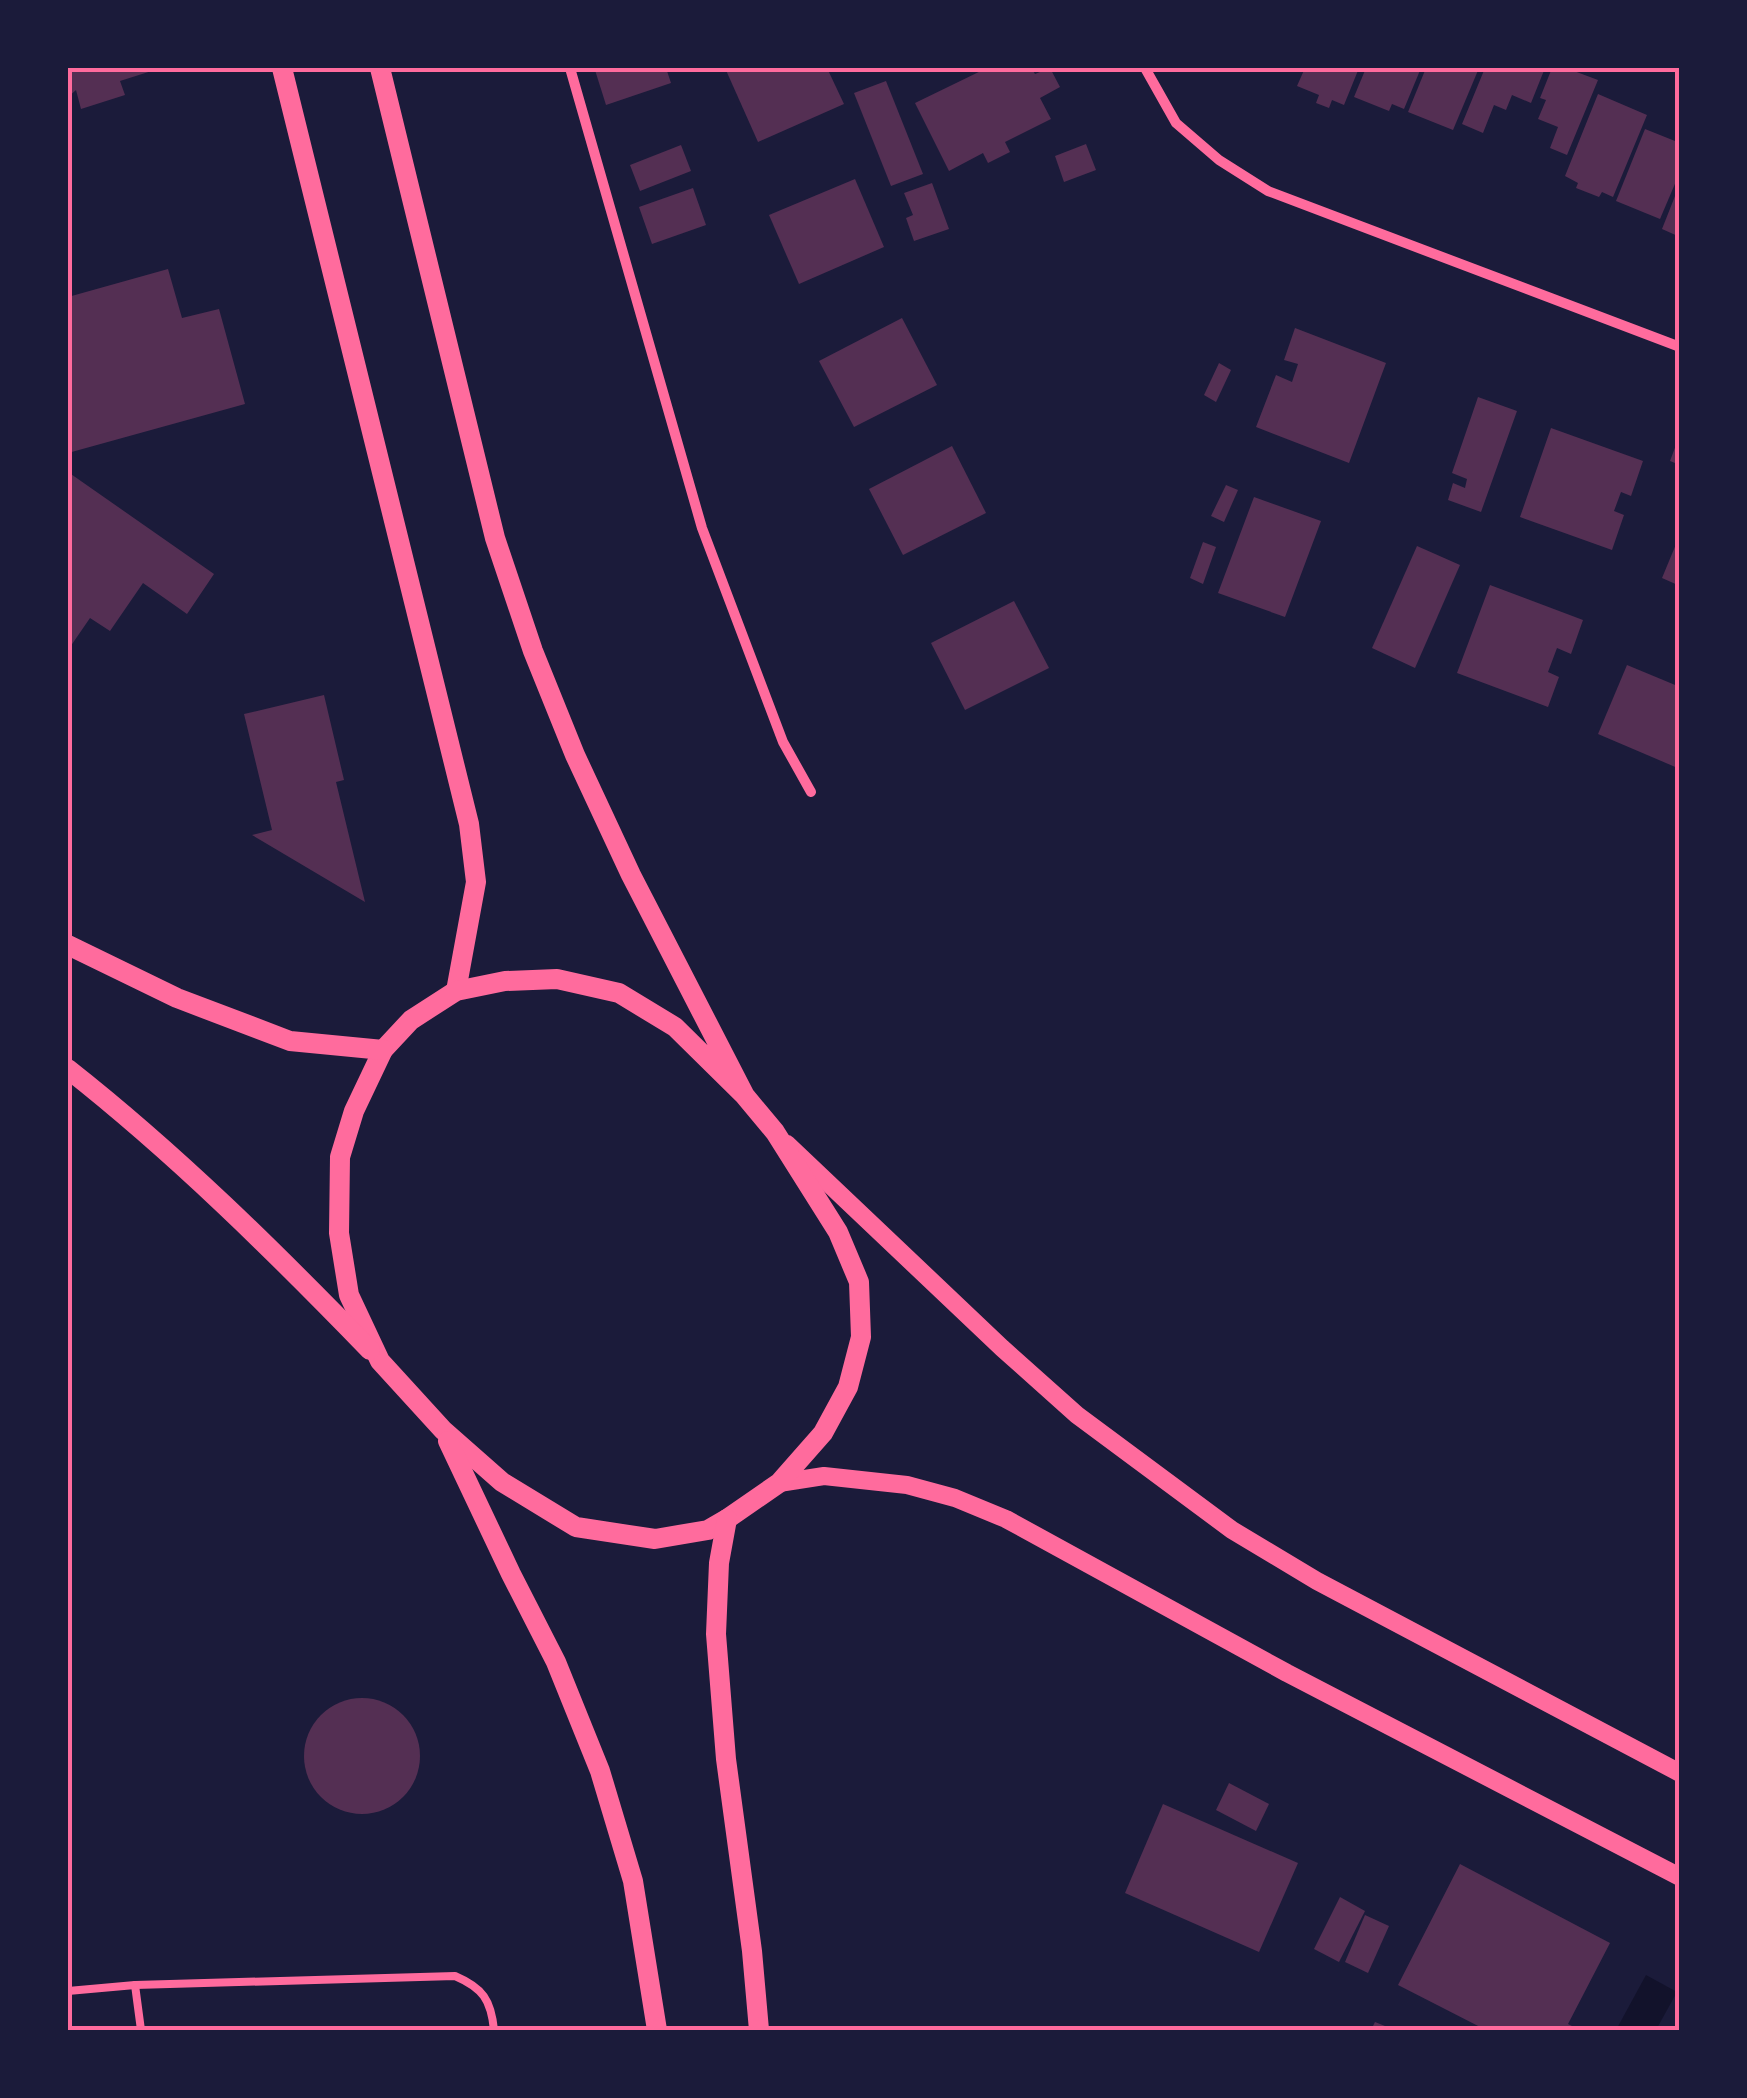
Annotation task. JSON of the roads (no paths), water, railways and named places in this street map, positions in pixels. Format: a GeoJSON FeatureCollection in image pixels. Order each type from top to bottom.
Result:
{"type":"FeatureCollection","features":[{"type":"Feature","properties":{"kind":"main road"},"geometry":{"type":"LineString","coordinates":[[282,68],[469,824],[476,882],[456,991]]}},
{"type":"Feature","properties":{"kind":"main road"},"geometry":{"type":"LineString","coordinates":[[380,68],[495,538],[534,651],[575,755],[631,875],[745,1096]]}},
{"type":"Feature","properties":{"kind":"main road"},"geometry":{"type":"LineString","coordinates":[[68,945],[178,998],[290,1041],[383,1050]]}},
{"type":"Feature","properties":{"kind":"main road"},"geometry":{"type":"LineString","coordinates":[[68,1069],[265,1242],[443,1430],[502,1482],[576,1527],[655,1539],[708,1530],[779,1482],[822,1434],[848,1387],[861,1337],[859,1282],[838,1232],[774,1132],[745,1096],[675,1027],[619,993],[556,979],[506,981],[456,991],[411,1020],[383,1050],[354,1111],[340,1157],[339,1233],[349,1296],[380,1361]]}},
{"type":"Feature","properties":{"kind":"main road"},"geometry":{"type":"LineString","coordinates":[[443,1430],[556,1662],[600,1771],[633,1882],[657,2030]]}},
{"type":"Feature","properties":{"kind":"main road"},"geometry":{"type":"LineString","coordinates":[[727,1519],[716,1634],[726,1759],[759,2030]]}},
{"type":"Feature","properties":{"kind":"street"},"geometry":{"type":"LineString","coordinates":[[570,68],[702,528],[782,742],[811,792]]}},
{"type":"Feature","properties":{"kind":"street"},"geometry":{"type":"LineString","coordinates":[[1145,68],[1176,123],[1219,160],[1268,191],[1680,347]]}},
{"type":"Feature","properties":{"kind":"street"},"geometry":{"type":"LineString","coordinates":[[774,1132],[1077,1415],[1232,1530],[1317,1581],[1680,1773]]}},
{"type":"Feature","properties":{"kind":"street"},"geometry":{"type":"LineString","coordinates":[[779,1482],[824,1476],[906,1485],[956,1498],[1006,1519],[1287,1673],[1680,1876]]}},
{"type":"Feature","properties":{"kind":"lane"},"geometry":{"type":"LineString","coordinates":[[68,1991],[134,1985],[455,1976],[471,1983],[486,1997],[494,2030]]}},
{"type":"Feature","properties":{"kind":"lane"},"geometry":{"type":"LineString","coordinates":[[134,1985],[140,2030]]}}]}
